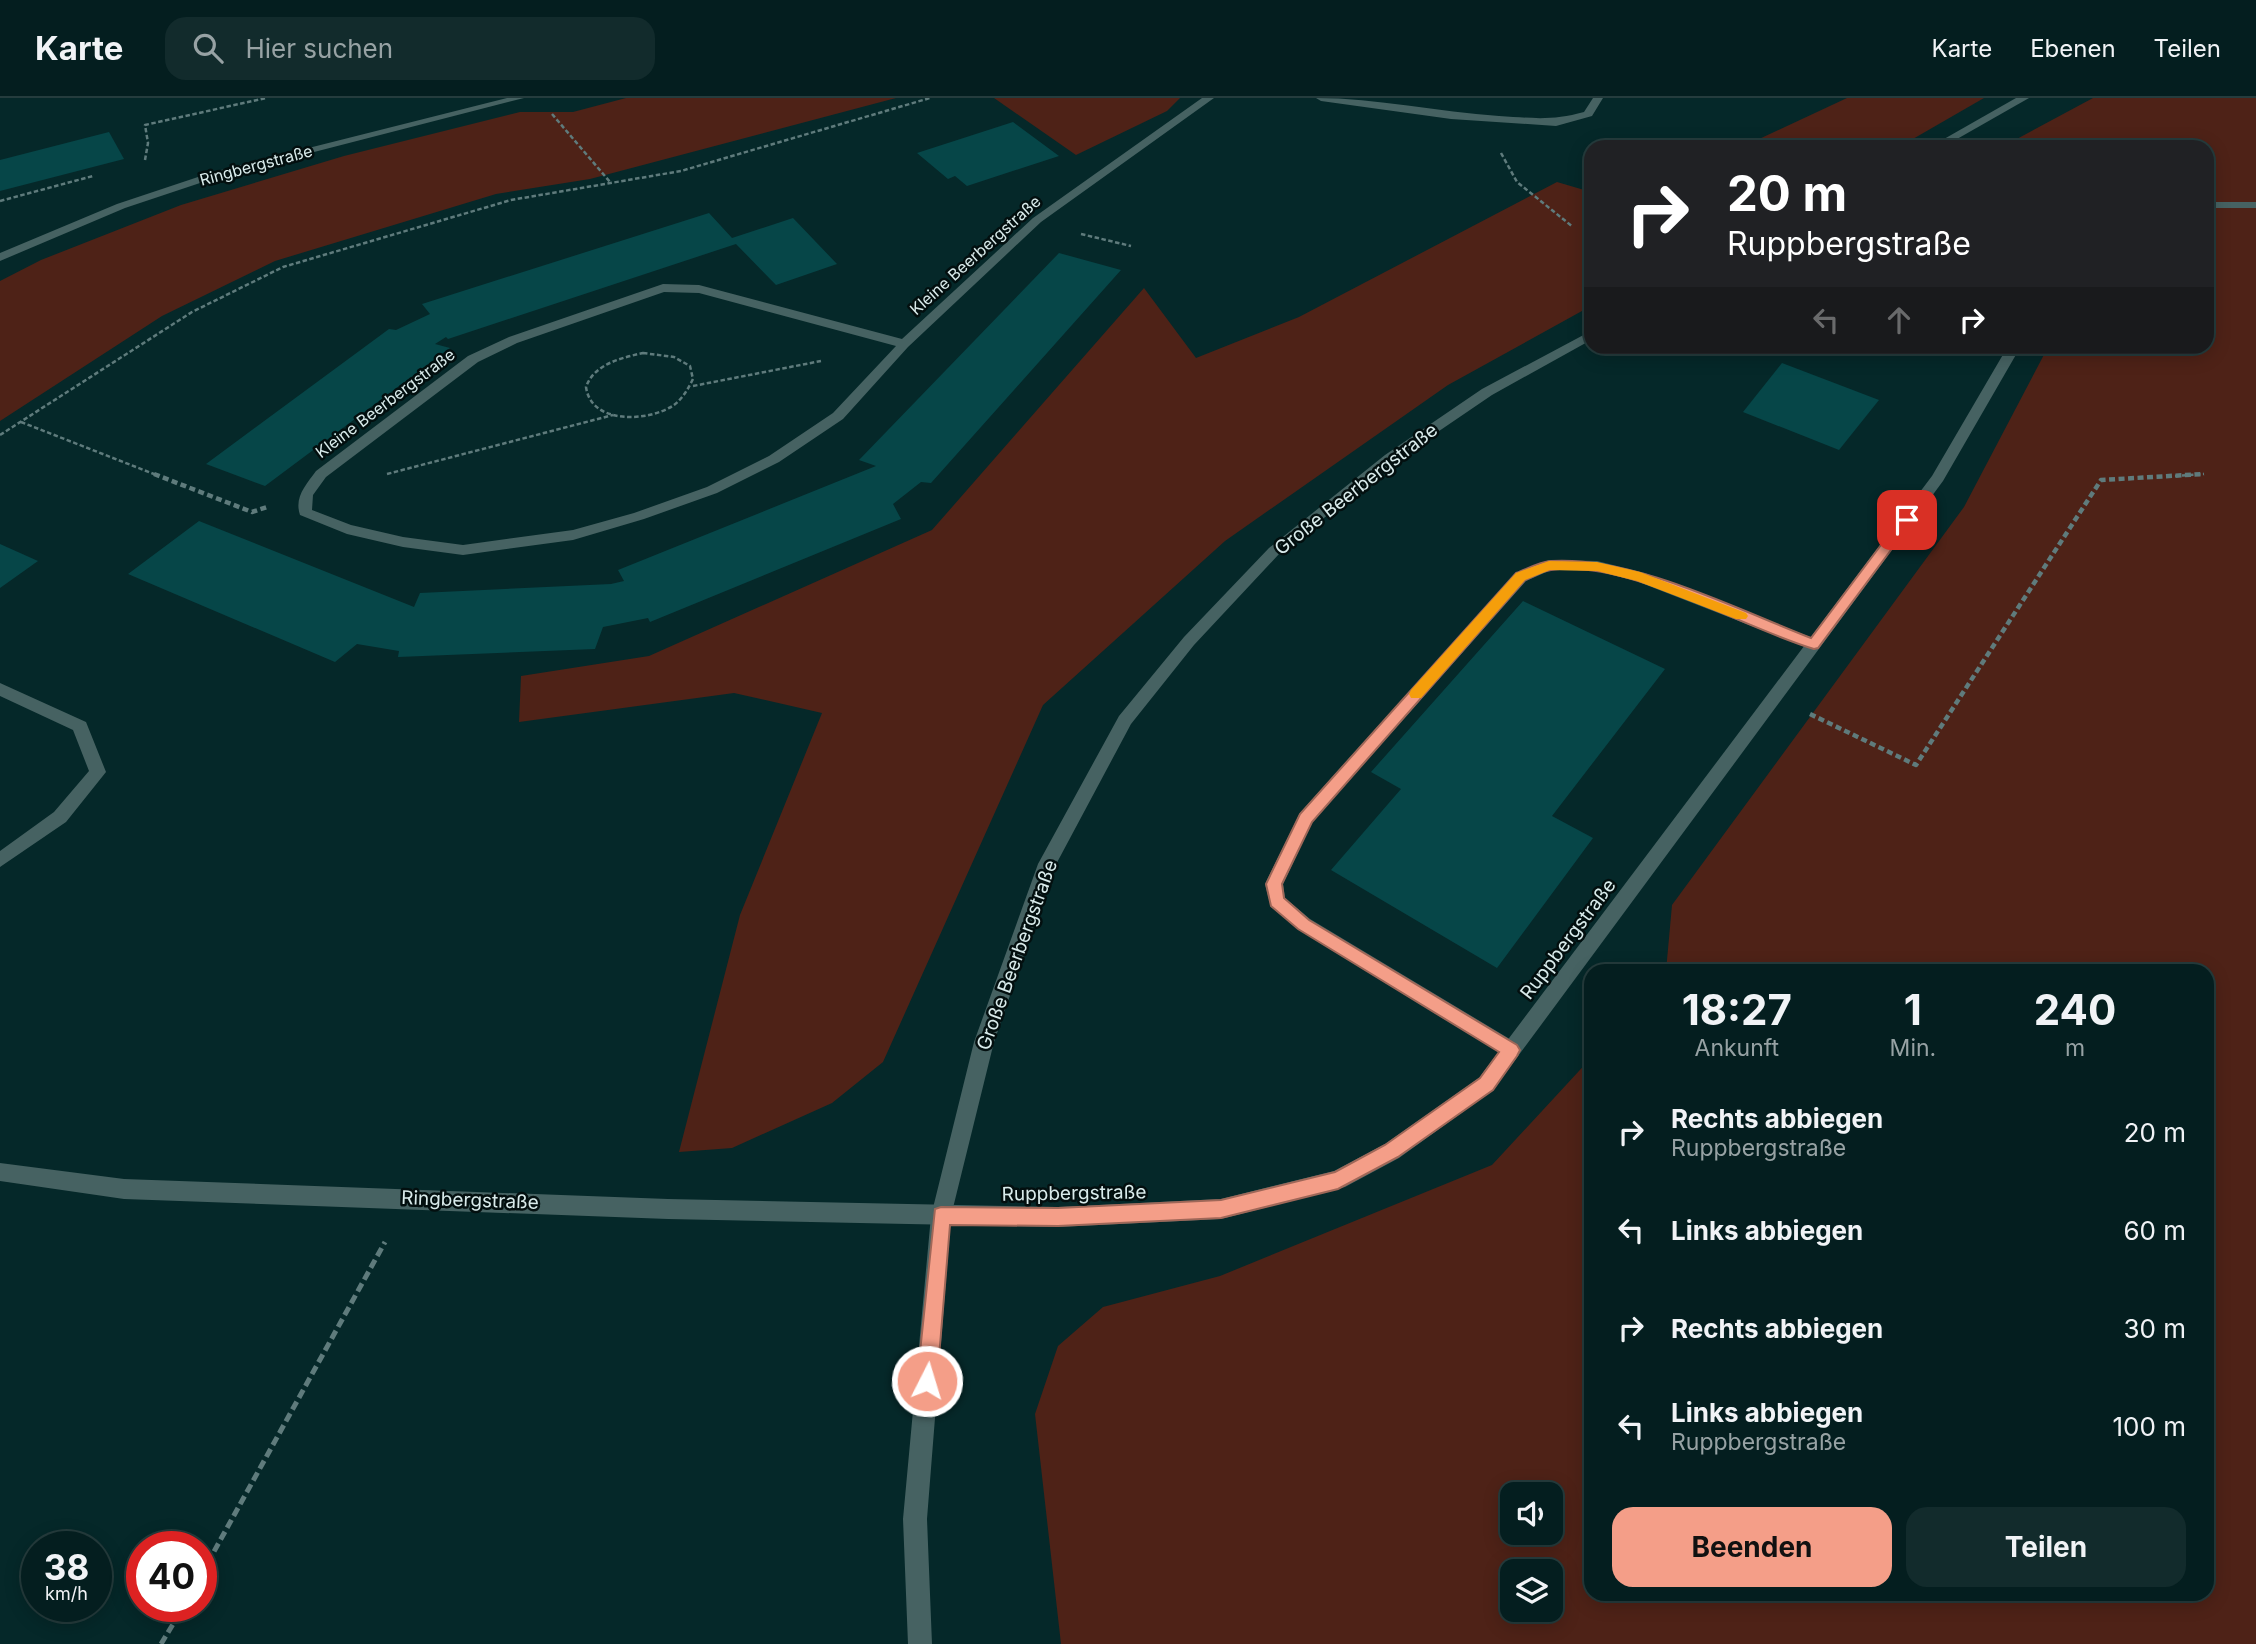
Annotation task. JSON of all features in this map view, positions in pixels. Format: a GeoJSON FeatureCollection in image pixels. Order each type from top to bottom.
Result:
{"type":"FeatureCollection","features":[{"type":"Feature","properties":{"kind":"street","name":"Ringbergstraße"},"geometry":{"type":"LineString","coordinates":[[0,257],[121,206],[217,174],[519,98]]}},
{"type":"Feature","properties":{"kind":"street","name":"Kleine Beerbergstraße"},"geometry":{"type":"LineString","coordinates":[[904,344],[699,289],[663,288],[513,340],[472,359],[321,474],[306,495],[305,512],[348,529],[403,542],[463,550],[573,534],[712,490],[774,459],[838,416],[904,344],[1037,220],[1209,98]]}},
{"type":"Feature","properties":{"kind":"street"},"geometry":{"type":"LineString","coordinates":[[1321,98],[1451,116],[1556,123],[1588,114],[1598,98]]}},
{"type":"Feature","properties":{"kind":"street"},"geometry":{"type":"LineString","coordinates":[[1948,140],[2024,98]]}},
{"type":"Feature","properties":{"kind":"street"},"geometry":{"type":"LineString","coordinates":[[2214,205],[2256,205]]}},
{"type":"Feature","properties":{"kind":"street","name":"Große Beerbergstraße"},"geometry":{"type":"LineString","coordinates":[[920,1644],[915,1519],[941,1216],[984,1042],[1044,869],[1125,720],[1189,641],[1274,551],[1412,443],[1487,392],[1584,339]]}},
{"type":"Feature","properties":{"kind":"street","name":"Ruppbergstraße"},"geometry":{"type":"LineString","coordinates":[[941,1216],[1058,1217],[1221,1209],[1338,1180],[1392,1151],[1486,1084],[1938,478],[2010,354]]}},
{"type":"Feature","properties":{"kind":"street"},"geometry":{"type":"LineString","coordinates":[[1511,1050],[1304,924],[1277,902],[1274,884],[1306,818],[1521,577],[1549,565],[1597,566],[1640,577],[1814,644]]}},
{"type":"Feature","properties":{"kind":"street"},"geometry":{"type":"LineString","coordinates":[[0,689],[80,726],[98,772],[60,817],[0,860]]}},
{"type":"Feature","properties":{"kind":"street","name":"Ringbergstraße"},"geometry":{"type":"LineString","coordinates":[[0,1172],[124,1189],[941,1216]]}},
{"type":"Feature","properties":{"kind":"path"},"geometry":{"type":"LineString","coordinates":[[121,206],[144,163],[148,143],[145,125],[266,98]]}},
{"type":"Feature","properties":{"kind":"path"},"geometry":{"type":"LineString","coordinates":[[0,435],[192,312],[283,267],[511,201],[681,171],[930,98]]}},
{"type":"Feature","properties":{"kind":"path"},"geometry":{"type":"LineString","coordinates":[[550,111],[611,183]]}},
{"type":"Feature","properties":{"kind":"path"},"geometry":{"type":"LineString","coordinates":[[1501,153],[1517,182],[1573,227]]}},
{"type":"Feature","properties":{"kind":"path"},"geometry":{"type":"LineString","coordinates":[[692,386],[693,371],[686,363],[660,353],[643,353],[626,356],[604,366],[589,381],[585,392],[589,402],[598,410],[630,417],[667,409],[681,401],[692,386],[825,360]]}},
{"type":"Feature","properties":{"kind":"path"},"geometry":{"type":"LineString","coordinates":[[1774,697],[1916,765],[2101,480],[2204,474]]}},
{"type":"Feature","properties":{"kind":"path"},"geometry":{"type":"LineString","coordinates":[[217,1546],[410,1198]]}},
{"type":"Feature","properties":{"kind":"path"},"geometry":{"type":"LineString","coordinates":[[160,1644],[174,1622]]}},
{"type":"Feature","properties":{"kind":"shaded area"},"geometry":{"type":"Polygon","coordinates":[[[626,98],[896,98],[590,179],[496,194],[275,261],[162,316],[0,421],[0,281],[41,260],[181,205],[344,156],[520,112],[573,112],[626,98]]]}},
{"type":"Feature","properties":{"kind":"shaded area"},"geometry":{"type":"Polygon","coordinates":[[[994,98],[1180,98],[1167,111],[1076,155],[994,98]]]}},
{"type":"Feature","properties":{"kind":"shaded area"},"geometry":{"type":"Polygon","coordinates":[[[1847,98],[1984,98],[1911,140],[1757,140],[1847,98]]]}},
{"type":"Feature","properties":{"kind":"shaded area"},"geometry":{"type":"Polygon","coordinates":[[[2093,98],[2256,98],[2256,1644],[1061,1644],[1035,1414],[1058,1346],[1103,1307],[1220,1276],[1492,1165],[1584,1066],[1584,1601],[2214,1601],[2214,964],[1667,964],[1672,905],[1964,507],[2044,354],[2214,354],[2214,140],[2015,140],[2093,98]]]}},
{"type":"Feature","properties":{"kind":"shaded area"},"geometry":{"type":"Polygon","coordinates":[[[1557,182],[1584,190],[1584,310],[1448,385],[1225,541],[1043,705],[883,1062],[832,1103],[732,1148],[679,1152],[740,915],[822,713],[734,693],[519,722],[521,676],[649,656],[932,530],[1144,288],[1196,358],[1299,317],[1557,182]]]}},
{"type":"Feature","properties":{"kind":"building"},"geometry":{"type":"Polygon","coordinates":[[[1013,122],[1059,156],[967,186],[955,176],[948,179],[917,153],[1013,122]]]}},
{"type":"Feature","properties":{"kind":"building"},"geometry":{"type":"Polygon","coordinates":[[[109,132],[124,159],[0,191],[0,160],[109,132]]]}},
{"type":"Feature","properties":{"kind":"building"},"geometry":{"type":"Polygon","coordinates":[[[709,213],[732,238],[793,218],[837,264],[776,285],[736,244],[448,339],[446,337],[435,344],[450,348],[265,486],[206,464],[389,329],[396,330],[430,314],[422,304],[709,213]]]}},
{"type":"Feature","properties":{"kind":"building"},"geometry":{"type":"Polygon","coordinates":[[[1059,253],[1121,270],[931,483],[921,482],[893,504],[901,519],[650,622],[648,618],[603,627],[595,649],[398,657],[399,651],[357,644],[335,662],[128,574],[199,521],[414,607],[420,593],[611,584],[624,581],[618,570],[876,466],[859,460],[1059,253]]]}},
{"type":"Feature","properties":{"kind":"building"},"geometry":{"type":"Polygon","coordinates":[[[1782,363],[1879,400],[1839,450],[1743,412],[1782,363]]]}},
{"type":"Feature","properties":{"kind":"building"},"geometry":{"type":"Polygon","coordinates":[[[0,544],[38,561],[0,588],[0,544]]]}},
{"type":"Feature","properties":{"kind":"building"},"geometry":{"type":"Polygon","coordinates":[[[1523,601],[1665,669],[1552,816],[1593,838],[1497,968],[1331,870],[1401,789],[1371,772],[1523,601]]]}},
{"type":"Feature","properties":{"kind":"slow traffic"},"geometry":{"type":"LineString","coordinates":[[1416,694],[1521,577],[1549,565],[1597,566],[1640,577],[1741,616]]}},
{"type":"Feature","properties":{"kind":"route"},"geometry":{"type":"LineString","coordinates":[[927,1381],[941,1216],[1058,1217],[1221,1209],[1338,1180],[1392,1151],[1486,1084],[1499,1067],[1511,1050],[1304,924],[1277,902],[1274,884],[1306,818],[1521,577],[1549,565],[1597,566],[1640,577],[1814,644],[1907,520]]}}]}
